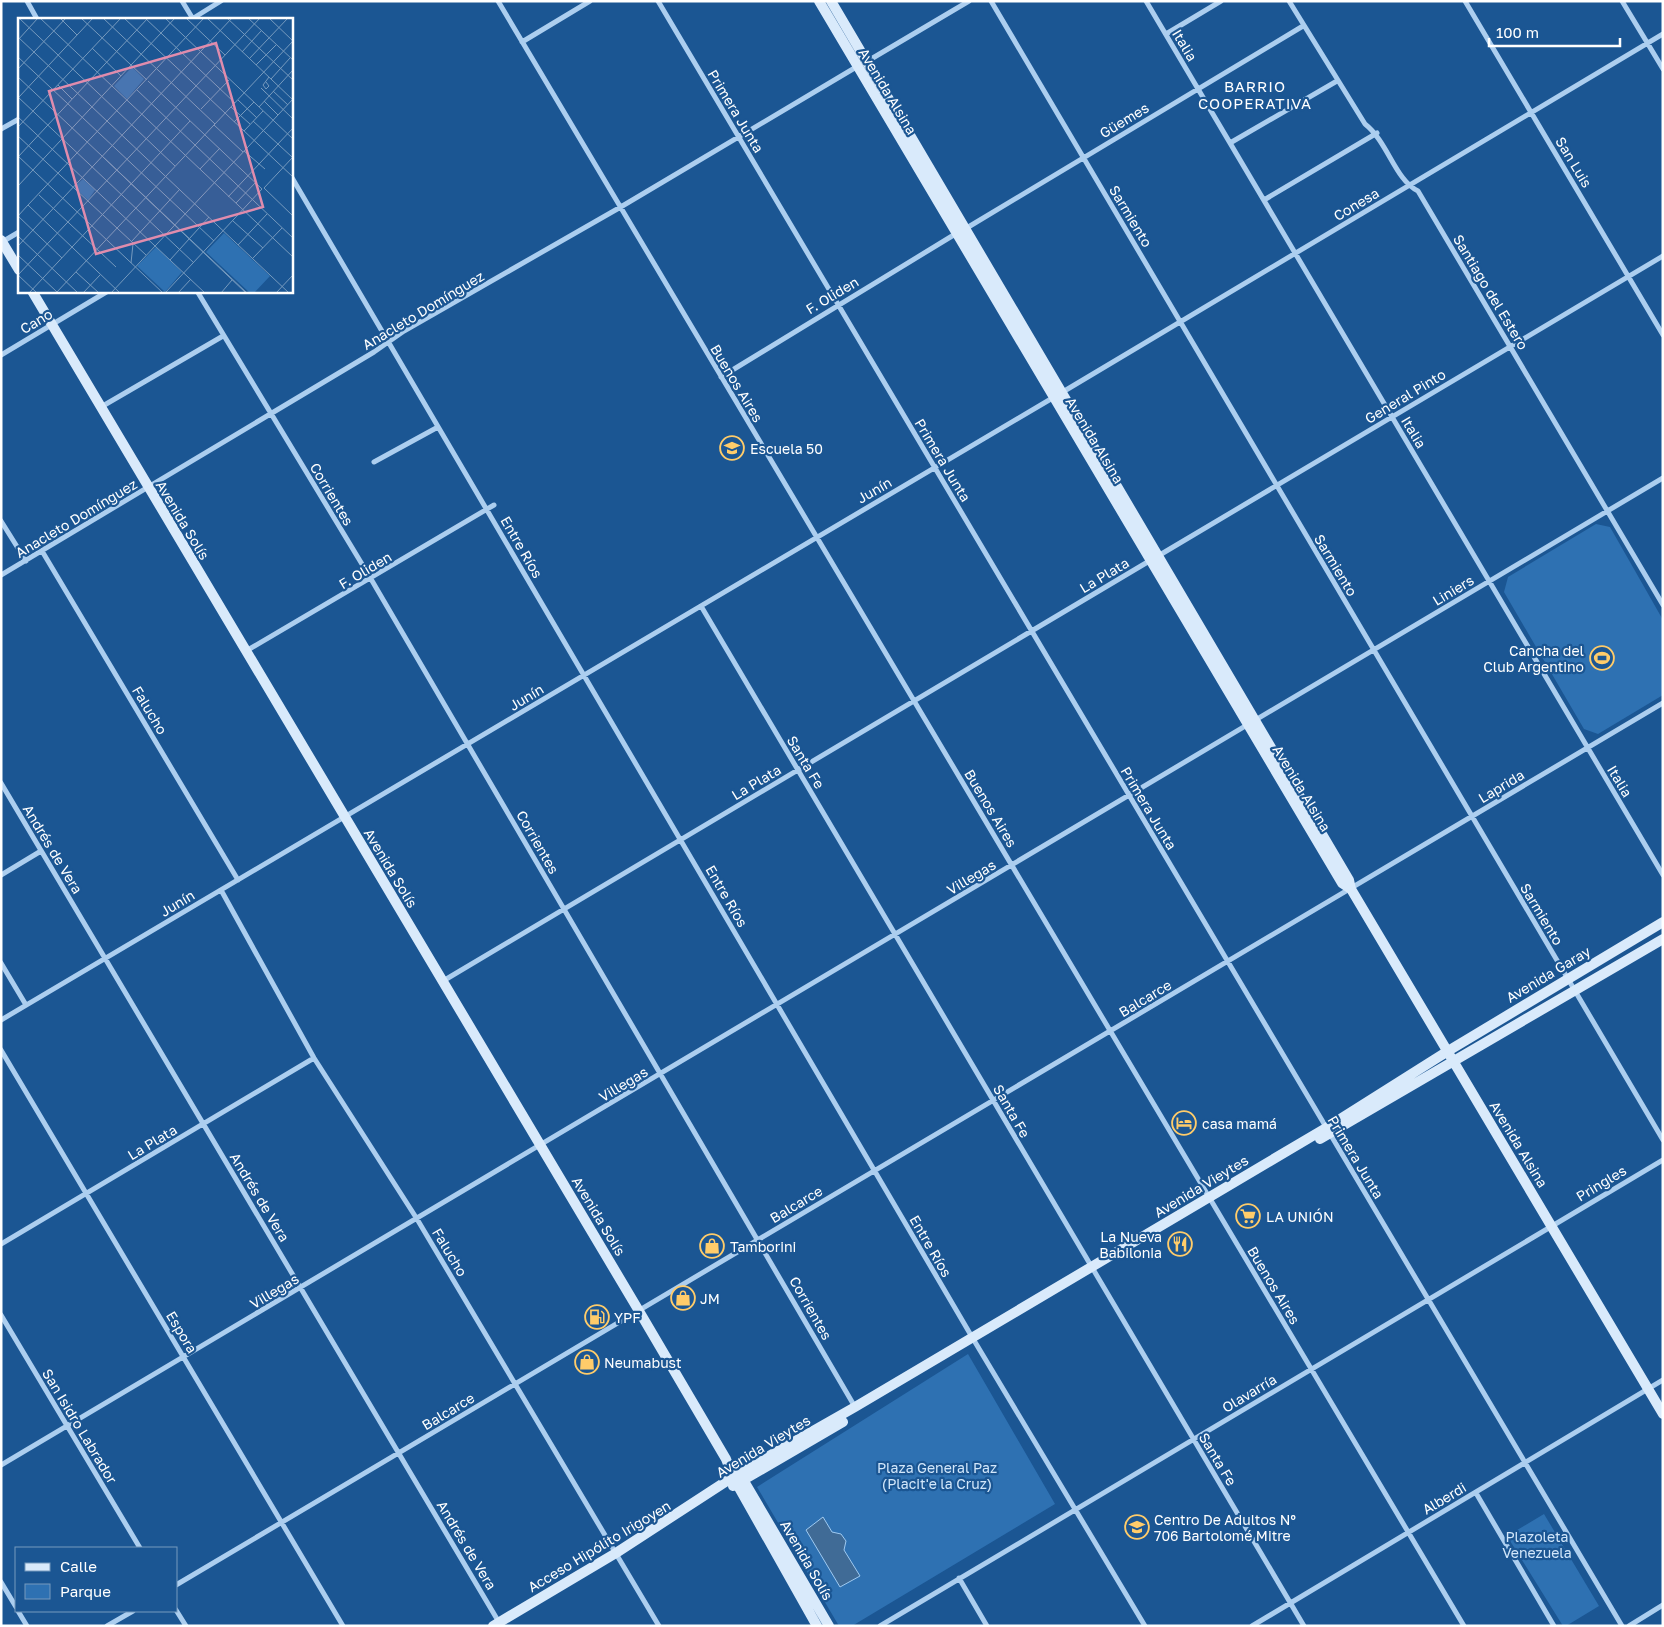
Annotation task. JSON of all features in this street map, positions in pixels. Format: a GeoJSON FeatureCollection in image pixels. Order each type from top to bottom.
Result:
{"type":"FeatureCollection","features":[{"type":"Feature","properties":{"kind":"street"},"geometry":{"type":"LineString","coordinates":[[27,1],[36,18]]}},
{"type":"Feature","properties":{"kind":"street"},"geometry":{"type":"LineString","coordinates":[[182,1],[192,18]]}},
{"type":"Feature","properties":{"kind":"street"},"geometry":{"type":"LineString","coordinates":[[195,18],[221,1]]}},
{"type":"Feature","properties":{"kind":"street","name":"Buenos Aires"},"geometry":{"type":"LineString","coordinates":[[498,1],[619,208],[817,536],[1464,1626]]}},
{"type":"Feature","properties":{"kind":"street"},"geometry":{"type":"LineString","coordinates":[[522,42],[590,1]]}},
{"type":"Feature","properties":{"kind":"street","name":"Primera Junta"},"geometry":{"type":"LineString","coordinates":[[658,1],[1622,1626]]}},
{"type":"Feature","properties":{"kind":"street","name":"Avenida Alsina"},"geometry":{"type":"LineString","coordinates":[[819,1],[862,64],[1251,723],[1342,883],[1351,889],[1455,1061],[1663,1414]]}},
{"type":"Feature","properties":{"kind":"street","name":"Avenida Alsina"},"geometry":{"type":"LineString","coordinates":[[831,1],[862,64]]}},
{"type":"Feature","properties":{"kind":"street","name":"Anacleto Domínguez"},"geometry":{"type":"LineString","coordinates":[[1,575],[388,342],[969,1]]}},
{"type":"Feature","properties":{"kind":"street","name":"Sarmiento"},"geometry":{"type":"LineString","coordinates":[[991,1],[1663,1140]]}},
{"type":"Feature","properties":{"kind":"street","name":"Italia"},"geometry":{"type":"LineString","coordinates":[[1146,1],[1663,875]]}},
{"type":"Feature","properties":{"kind":"street"},"geometry":{"type":"LineString","coordinates":[[1166,34],[1221,1]]}},
{"type":"Feature","properties":{"kind":"street","name":"Santiago del Estero"},"geometry":{"type":"LineString","coordinates":[[1289,1],[1293,4],[1304,26],[1365,124],[1377,133],[1408,186],[1418,191],[1663,605]]}},
{"type":"Feature","properties":{"kind":"street","name":"San Luis"},"geometry":{"type":"LineString","coordinates":[[1465,1],[1663,335]]}},
{"type":"Feature","properties":{"kind":"street"},"geometry":{"type":"LineString","coordinates":[[1622,1],[1663,69]]}},
{"type":"Feature","properties":{"kind":"street","name":"Güemes"},"geometry":{"type":"LineString","coordinates":[[961,231],[1304,26]]}},
{"type":"Feature","properties":{"kind":"street","name":"Conesa"},"geometry":{"type":"LineString","coordinates":[[1058,395],[1663,34]]}},
{"type":"Feature","properties":{"kind":"street"},"geometry":{"type":"LineString","coordinates":[[1230,143],[1337,81]]}},
{"type":"Feature","properties":{"kind":"street"},"geometry":{"type":"LineString","coordinates":[[1,129],[18,120]]}},
{"type":"Feature","properties":{"kind":"street"},"geometry":{"type":"LineString","coordinates":[[1264,200],[1377,133]]}},
{"type":"Feature","properties":{"kind":"street","name":"Entre Ríos"},"geometry":{"type":"LineString","coordinates":[[292,179],[973,1339],[1145,1626]]}},
{"type":"Feature","properties":{"kind":"street","name":"F. Oliden"},"geometry":{"type":"LineString","coordinates":[[720,377],[961,231]]}},
{"type":"Feature","properties":{"kind":"street"},"geometry":{"type":"LineString","coordinates":[[18,233],[2,241],[18,268]]}},
{"type":"Feature","properties":{"kind":"street","name":"General Pinto"},"geometry":{"type":"LineString","coordinates":[[1154,558],[1663,256]]}},
{"type":"Feature","properties":{"kind":"street","name":"Avenida Solís"},"geometry":{"type":"LineString","coordinates":[[33,292],[726,1459],[829,1626]]}},
{"type":"Feature","properties":{"kind":"street","name":"Cano"},"geometry":{"type":"LineString","coordinates":[[1,355],[106,292]]}},
{"type":"Feature","properties":{"kind":"street","name":"Corrientes"},"geometry":{"type":"LineString","coordinates":[[198,292],[371,580],[855,1407]]}},
{"type":"Feature","properties":{"kind":"street"},"geometry":{"type":"LineString","coordinates":[[100,408],[223,336]]}},
{"type":"Feature","properties":{"kind":"street","name":"Junín"},"geometry":{"type":"LineString","coordinates":[[1,1020],[1058,395]]}},
{"type":"Feature","properties":{"kind":"street"},"geometry":{"type":"LineString","coordinates":[[374,462],[438,427]]}},
{"type":"Feature","properties":{"kind":"street","name":"Liniers"},"geometry":{"type":"LineString","coordinates":[[1251,723],[1663,478]]}},
{"type":"Feature","properties":{"kind":"street","name":"F. Oliden"},"geometry":{"type":"LineString","coordinates":[[246,652],[371,580],[494,505]]}},
{"type":"Feature","properties":{"kind":"street"},"geometry":{"type":"LineString","coordinates":[[1,521],[26,561]]}},
{"type":"Feature","properties":{"kind":"street","name":"Falucho"},"geometry":{"type":"LineString","coordinates":[[42,551],[238,880]]}},
{"type":"Feature","properties":{"kind":"street","name":"La Plata"},"geometry":{"type":"LineString","coordinates":[[442,982],[1154,558]]}},
{"type":"Feature","properties":{"kind":"street","name":"Santa Fe"},"geometry":{"type":"LineString","coordinates":[[701,606],[1304,1626]]}},
{"type":"Feature","properties":{"kind":"street","name":"Laprida"},"geometry":{"type":"LineString","coordinates":[[1351,889],[1663,703]]}},
{"type":"Feature","properties":{"kind":"street","name":"Villegas"},"geometry":{"type":"LineString","coordinates":[[1,1465],[417,1220],[1251,723]]}},
{"type":"Feature","properties":{"kind":"street","name":"Andrés de Vera"},"geometry":{"type":"LineString","coordinates":[[1,784],[399,1453],[498,1624]]}},
{"type":"Feature","properties":{"kind":"street"},"geometry":{"type":"LineString","coordinates":[[1,875],[42,851]]}},
{"type":"Feature","properties":{"kind":"street","name":"Balcarce"},"geometry":{"type":"LineString","coordinates":[[178,1584],[1351,889]]}},
{"type":"Feature","properties":{"kind":"street","name":"Falucho"},"geometry":{"type":"LineString","coordinates":[[221,890],[314,1058],[417,1220],[659,1626]]}},
{"type":"Feature","properties":{"kind":"street","name":"Avenida Garay"},"geometry":{"type":"LineString","coordinates":[[1448,1051],[1663,922]]}},
{"type":"Feature","properties":{"kind":"street","name":"Avenida Garay"},"geometry":{"type":"LineString","coordinates":[[1455,1061],[1663,939]]}},
{"type":"Feature","properties":{"kind":"street"},"geometry":{"type":"LineString","coordinates":[[1,963],[26,1005]]}},
{"type":"Feature","properties":{"kind":"street","name":"Espora"},"geometry":{"type":"LineString","coordinates":[[1,1050],[344,1626]]}},
{"type":"Feature","properties":{"kind":"street","name":"Avenida Vieytes"},"geometry":{"type":"LineString","coordinates":[[1327,1131],[1448,1051]]}},
{"type":"Feature","properties":{"kind":"street","name":"La Plata"},"geometry":{"type":"LineString","coordinates":[[1,1244],[314,1058]]}},
{"type":"Feature","properties":{"kind":"street","name":"Avenida Vieytes"},"geometry":{"type":"LineString","coordinates":[[739,1479],[855,1407],[1092,1270],[1210,1199],[1327,1131],[1455,1061]]}},
{"type":"Feature","properties":{"kind":"street","name":"Pringles"},"geometry":{"type":"LineString","coordinates":[[1552,1226],[1663,1160]]}},
{"type":"Feature","properties":{"kind":"street","name":"Olavarría"},"geometry":{"type":"LineString","coordinates":[[880,1626],[1552,1226]]}},
{"type":"Feature","properties":{"kind":"street","name":"San Isidro Labrador"},"geometry":{"type":"LineString","coordinates":[[1,1315],[139,1547]]}},
{"type":"Feature","properties":{"kind":"street","name":"Avenida Vieytes"},"geometry":{"type":"LineString","coordinates":[[718,1488],[739,1479],[973,1339]]}},
{"type":"Feature","properties":{"kind":"street","name":"Alberdi"},"geometry":{"type":"LineString","coordinates":[[1252,1626],[1663,1380]]}},
{"type":"Feature","properties":{"kind":"street","name":"Avenida Solís"},"geometry":{"type":"LineString","coordinates":[[739,1479],[817,1626]]}},
{"type":"Feature","properties":{"kind":"street","name":"Acceso Hipólito Irigoyen"},"geometry":{"type":"LineString","coordinates":[[498,1624],[616,1553],[718,1488]]}},
{"type":"Feature","properties":{"kind":"street"},"geometry":{"type":"LineString","coordinates":[[1476,1492],[1554,1626]]}},
{"type":"Feature","properties":{"kind":"street"},"geometry":{"type":"LineString","coordinates":[[959,1578],[988,1626]]}},
{"type":"Feature","properties":{"kind":"street"},"geometry":{"type":"LineString","coordinates":[[1,1582],[15,1606]]}},
{"type":"Feature","properties":{"kind":"street"},"geometry":{"type":"LineString","coordinates":[[1629,1626],[1663,1605]]}},
{"type":"Feature","properties":{"kind":"street"},"geometry":{"type":"LineString","coordinates":[[19,1612],[27,1626]]}},
{"type":"Feature","properties":{"kind":"street"},"geometry":{"type":"LineString","coordinates":[[107,1626],[131,1612]]}},
{"type":"Feature","properties":{"kind":"street"},"geometry":{"type":"LineString","coordinates":[[177,1612],[186,1626]]}},
{"type":"Feature","properties":{"kind":"green space","name":"Cancha del Club Argentino"},"geometry":{"type":"Polygon","coordinates":[[[1596,524],[1610,527],[1663,620],[1663,695],[1598,734],[1584,729],[1504,592],[1508,577],[1596,524]]]}},
{"type":"Feature","properties":{"kind":"green space","name":"Plaza General Paz (Placit'e la Cruz)"},"geometry":{"type":"Polygon","coordinates":[[[968,1354],[1055,1504],[852,1626],[839,1626],[757,1487],[968,1354]]]}},
{"type":"Feature","properties":{"kind":"green space","name":"Plazoleta Venezuela"},"geometry":{"type":"Polygon","coordinates":[[[1544,1514],[1599,1606],[1566,1626],[1563,1626],[1507,1536],[1544,1514]]]}},
{"type":"Feature","properties":{"kind":"shaded area"},"geometry":{"type":"Polygon","coordinates":[[[823,1517],[832,1532],[841,1534],[846,1541],[844,1550],[860,1576],[840,1587],[806,1530],[823,1517]]]}},
{"type":"Feature","properties":{"kind":"place","name":"Escuela 50"},"geometry":{"type":"Point","coordinates":[732,448]}},
{"type":"Feature","properties":{"kind":"place","name":"Cancha del Club Argentino"},"geometry":{"type":"Point","coordinates":[1602,658]}},
{"type":"Feature","properties":{"kind":"place","name":"casa mamá"},"geometry":{"type":"Point","coordinates":[1184,1123]}},
{"type":"Feature","properties":{"kind":"place","name":"LA UNIÓN"},"geometry":{"type":"Point","coordinates":[1248,1216]}},
{"type":"Feature","properties":{"kind":"place","name":"La Nueva Babilonia"},"geometry":{"type":"Point","coordinates":[1180,1244]}},
{"type":"Feature","properties":{"kind":"place","name":"Tamborini"},"geometry":{"type":"Point","coordinates":[712,1246]}},
{"type":"Feature","properties":{"kind":"place","name":"JM"},"geometry":{"type":"Point","coordinates":[683,1298]}},
{"type":"Feature","properties":{"kind":"place","name":"YPF"},"geometry":{"type":"Point","coordinates":[597,1317]}},
{"type":"Feature","properties":{"kind":"place","name":"Neumabust"},"geometry":{"type":"Point","coordinates":[587,1362]}},
{"type":"Feature","properties":{"kind":"place","name":"Centro De Adultos Nº 706 Bartolomé Mitre"},"geometry":{"type":"Point","coordinates":[1137,1527]}},
{"type":"Feature","properties":{"kind":"district","name":"BARRIO COOPERATIVA"},"geometry":{"type":"Point","coordinates":[1255,94]}}]}
